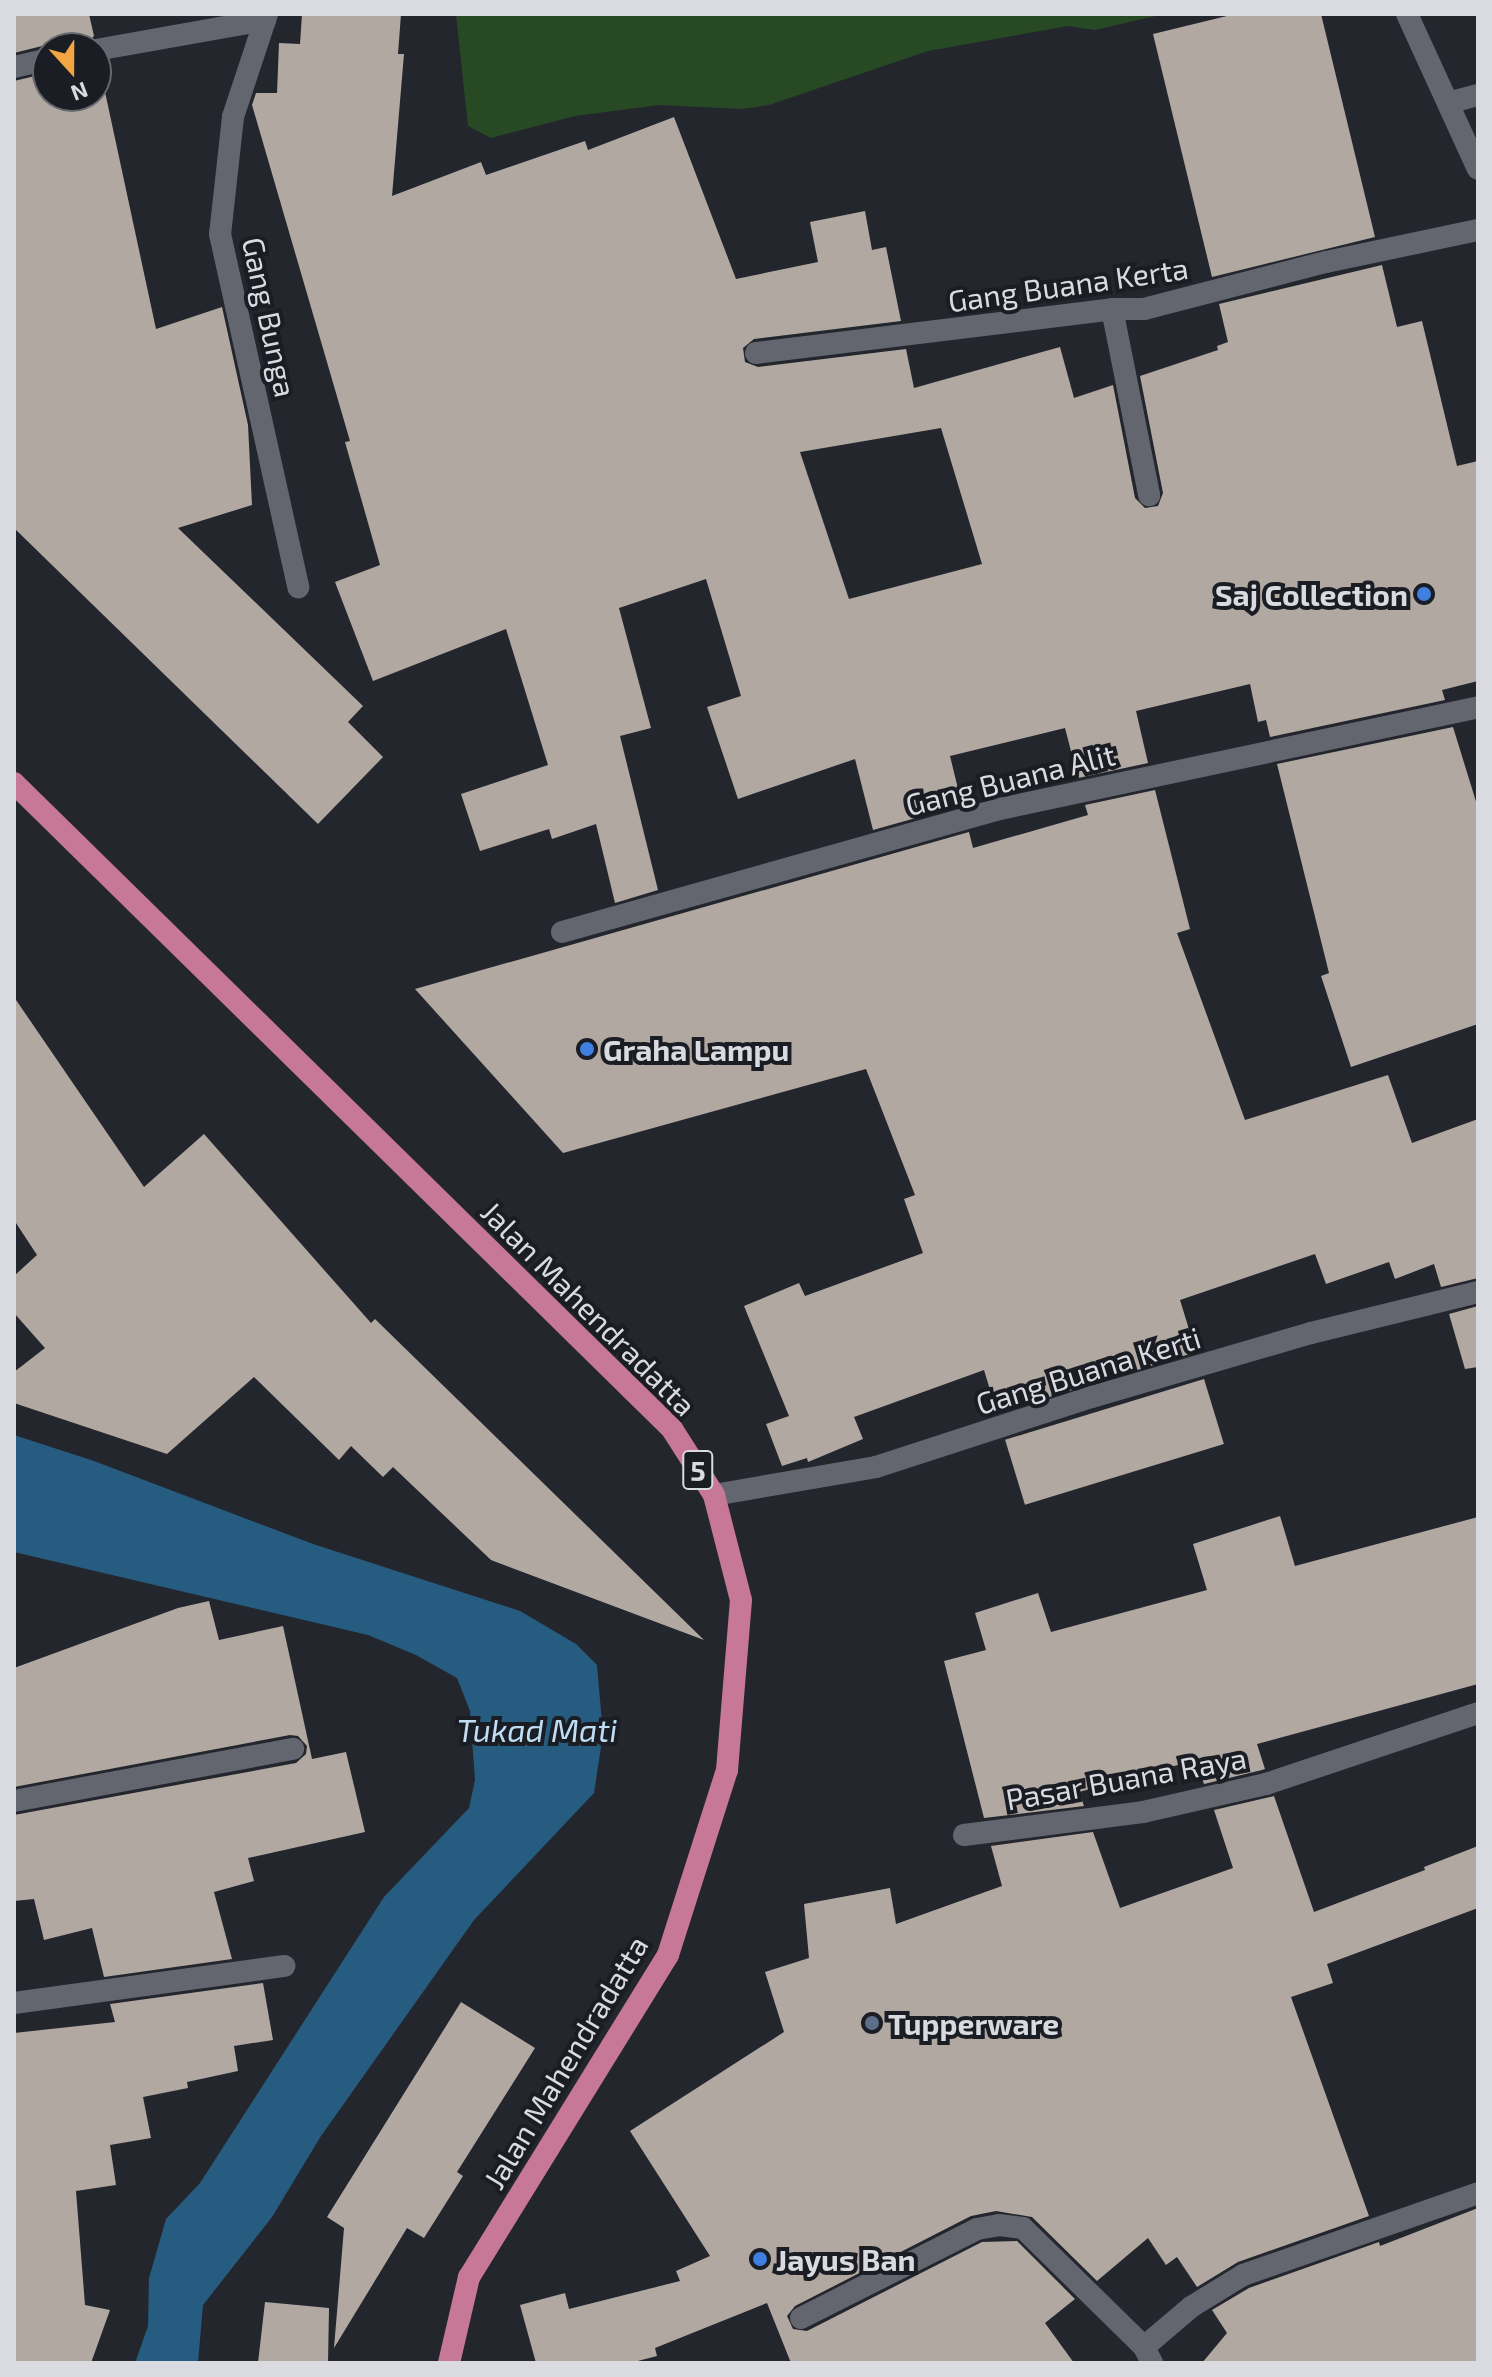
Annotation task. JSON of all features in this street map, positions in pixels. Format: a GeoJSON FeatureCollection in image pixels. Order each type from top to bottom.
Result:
{"type":"FeatureCollection","features":[{"type":"Feature","properties":{"kind":"highway","name":"Jalan Mahendradatta"},"geometry":{"type":"LineString","coordinates":[[14,783],[672,1429],[714,1495],[741,1600],[727,1770],[668,1955],[469,2277],[449,2363]]}},
{"type":"Feature","properties":{"kind":"street"},"geometry":{"type":"LineString","coordinates":[[1407,14],[1478,169]]}},
{"type":"Feature","properties":{"kind":"street"},"geometry":{"type":"LineString","coordinates":[[112,47],[266,17]]}},
{"type":"Feature","properties":{"kind":"street","name":"Gang Bunga"},"geometry":{"type":"LineString","coordinates":[[266,17],[233,117],[220,234],[298,587]]}},
{"type":"Feature","properties":{"kind":"street"},"geometry":{"type":"LineString","coordinates":[[1448,103],[1478,95]]}},
{"type":"Feature","properties":{"kind":"street","name":"Gang Buana Kerta"},"geometry":{"type":"LineString","coordinates":[[756,353],[1112,309],[1144,309],[1326,262],[1478,230]]}},
{"type":"Feature","properties":{"kind":"street"},"geometry":{"type":"LineString","coordinates":[[1112,309],[1149,495]]}},
{"type":"Feature","properties":{"kind":"street","name":"Gang Buana Alit"},"geometry":{"type":"LineString","coordinates":[[562,932],[1000,809],[1478,707]]}},
{"type":"Feature","properties":{"kind":"street","name":"Gang Buana Kerti"},"geometry":{"type":"LineString","coordinates":[[714,1495],[876,1467],[1311,1333],[1478,1292]]}},
{"type":"Feature","properties":{"kind":"street","name":"Pasar Buana Raya"},"geometry":{"type":"LineString","coordinates":[[964,1835],[1143,1812],[1266,1784],[1478,1713]]}},
{"type":"Feature","properties":{"kind":"street"},"geometry":{"type":"LineString","coordinates":[[14,1801],[293,1749]]}},
{"type":"Feature","properties":{"kind":"street"},"geometry":{"type":"LineString","coordinates":[[14,2003],[284,1966]]}},
{"type":"Feature","properties":{"kind":"street"},"geometry":{"type":"LineString","coordinates":[[801,2318],[977,2229],[999,2225],[1023,2228],[1148,2355],[1191,2307],[1243,2275],[1478,2193]]}},
{"type":"Feature","properties":{"kind":"green space"},"geometry":{"type":"Polygon","coordinates":[[[456,14],[1164,14],[1095,30],[1068,26],[928,51],[769,105],[742,109],[659,105],[575,116],[491,138],[468,126],[456,14]]]}},
{"type":"Feature","properties":{"kind":"water","name":"Tukad Mati"},"geometry":{"type":"Polygon","coordinates":[[[14,1435],[94,1461],[313,1544],[520,1611],[576,1644],[597,1665],[603,1734],[594,1793],[474,1920],[321,2136],[272,2217],[203,2305],[198,2363],[135,2363],[148,2326],[149,2278],[166,2219],[200,2183],[384,1897],[469,1808],[475,1780],[470,1711],[457,1678],[416,1655],[368,1635],[14,1552],[14,1435]]]}},
{"type":"Feature","properties":{"kind":"building"},"geometry":{"type":"Polygon","coordinates":[[[14,14],[89,14],[93,32],[32,32],[32,48],[14,53],[14,14]]]}},
{"type":"Feature","properties":{"kind":"building"},"geometry":{"type":"Polygon","coordinates":[[[302,14],[401,14],[398,54],[404,54],[392,196],[481,162],[486,175],[585,141],[588,150],[674,117],[736,279],[818,262],[810,222],[865,211],[872,250],[886,247],[901,321],[754,339],[743,348],[745,362],[758,367],[906,349],[914,388],[1060,347],[1074,398],[1113,385],[1135,498],[1145,508],[1158,506],[1163,493],[1140,376],[1218,350],[1217,346],[1228,342],[1219,304],[1382,265],[1397,327],[1422,321],[1457,466],[1478,461],[1478,681],[1442,690],[1445,700],[1270,737],[1266,720],[1258,722],[1250,684],[1136,711],[1148,763],[1078,778],[1065,728],[950,756],[962,805],[873,830],[855,759],[738,799],[707,707],[741,696],[706,579],[619,608],[651,728],[620,736],[658,890],[615,903],[596,824],[552,839],[549,829],[480,851],[461,794],[548,765],[506,629],[373,681],[335,582],[380,565],[345,442],[350,441],[252,105],[256,93],[277,93],[279,43],[300,44],[302,14]],[[941,428],[800,452],[849,599],[982,564],[941,428]]]}},
{"type":"Feature","properties":{"kind":"building"},"geometry":{"type":"Polygon","coordinates":[[[1235,14],[1321,14],[1375,237],[1212,277],[1153,34],[1235,14]]]}},
{"type":"Feature","properties":{"kind":"building"},"geometry":{"type":"Polygon","coordinates":[[[32,77],[32,112],[109,112],[156,329],[222,307],[248,425],[252,505],[178,528],[363,706],[348,722],[383,757],[318,824],[14,528],[14,81],[32,77]]]}},
{"type":"Feature","properties":{"kind":"building"},"geometry":{"type":"Polygon","coordinates":[[[1453,727],[1478,808],[1478,1024],[1351,1067],[1321,976],[1329,973],[1277,764],[1453,727]]]}},
{"type":"Feature","properties":{"kind":"building"},"geometry":{"type":"Polygon","coordinates":[[[1155,790],[1190,929],[1177,933],[1245,1120],[1388,1075],[1412,1143],[1478,1119],[1478,1278],[1441,1287],[1434,1264],[1395,1279],[1389,1262],[1326,1284],[1315,1254],[1180,1300],[1196,1352],[997,1413],[984,1370],[854,1417],[863,1439],[808,1462],[807,1458],[782,1466],[766,1424],[789,1416],[744,1306],[799,1283],[805,1296],[923,1253],[904,1199],[915,1195],[866,1069],[563,1153],[415,989],[969,832],[973,848],[1088,815],[1085,805],[1155,790]]]}},
{"type":"Feature","properties":{"kind":"building"},"geometry":{"type":"Polygon","coordinates":[[[14,997],[144,1187],[204,1134],[371,1323],[375,1319],[704,1640],[491,1560],[393,1467],[383,1477],[351,1446],[339,1460],[254,1377],[167,1454],[14,1403],[14,1372],[45,1348],[14,1313],[14,1276],[37,1255],[14,1220],[14,997]]]}},
{"type":"Feature","properties":{"kind":"building"},"geometry":{"type":"Polygon","coordinates":[[[1478,1306],[1478,1367],[1465,1369],[1449,1314],[1478,1306]]]}},
{"type":"Feature","properties":{"kind":"building"},"geometry":{"type":"Polygon","coordinates":[[[1204,1379],[1224,1444],[1025,1505],[1005,1440],[1204,1379]]]}},
{"type":"Feature","properties":{"kind":"building"},"geometry":{"type":"Polygon","coordinates":[[[1280,1516],[1295,1566],[1478,1517],[1478,1684],[1257,1744],[1265,1769],[1262,1770],[1204,1784],[1196,1760],[1079,1792],[1084,1806],[984,1818],[944,1661],[986,1650],[975,1613],[1038,1593],[1051,1632],[1207,1590],[1193,1544],[1280,1516]]]}},
{"type":"Feature","properties":{"kind":"building"},"geometry":{"type":"Polygon","coordinates":[[[209,1601],[219,1640],[283,1626],[312,1759],[346,1752],[365,1832],[248,1858],[254,1881],[214,1892],[232,1959],[104,1977],[92,1928],[44,1940],[34,1899],[14,1901],[14,1815],[296,1763],[306,1754],[307,1746],[298,1736],[290,1735],[14,1787],[14,1668],[178,1608],[209,1601]]]}},
{"type":"Feature","properties":{"kind":"building"},"geometry":{"type":"Polygon","coordinates":[[[1274,1796],[1314,1912],[1425,1870],[1424,1867],[1478,1846],[1478,1908],[1327,1964],[1333,1983],[1291,1997],[1369,2216],[1238,2262],[1197,2287],[1177,2257],[1166,2265],[1148,2238],[1097,2281],[1032,2217],[996,2211],[971,2216],[795,2306],[787,2316],[793,2329],[807,2331],[982,2242],[1017,2241],[1075,2299],[1045,2323],[1074,2363],[791,2363],[767,2303],[655,2348],[657,2356],[630,2363],[536,2363],[520,2305],[565,2293],[569,2309],[680,2281],[676,2271],[710,2256],[630,2131],[784,2032],[765,1972],[809,1958],[804,1904],[890,1888],[896,1924],[1002,1886],[991,1846],[1093,1832],[1120,1908],[1233,1868],[1214,1810],[1274,1796]]]}},
{"type":"Feature","properties":{"kind":"building"},"geometry":{"type":"Polygon","coordinates":[[[263,1983],[273,2040],[234,2046],[238,2071],[187,2082],[188,2088],[143,2097],[151,2138],[110,2145],[116,2185],[76,2191],[85,2305],[110,2310],[91,2363],[14,2363],[14,2033],[115,2022],[110,2004],[263,1983]]]}},
{"type":"Feature","properties":{"kind":"building"},"geometry":{"type":"Polygon","coordinates":[[[461,2002],[535,2048],[457,2172],[463,2176],[424,2238],[407,2228],[334,2348],[344,2228],[327,2217],[461,2002]]]}},
{"type":"Feature","properties":{"kind":"building"},"geometry":{"type":"Polygon","coordinates":[[[1478,2208],[1478,2363],[1202,2363],[1227,2333],[1212,2310],[1249,2288],[1379,2242],[1380,2246],[1478,2208]]]}},
{"type":"Feature","properties":{"kind":"building"},"geometry":{"type":"Polygon","coordinates":[[[265,2302],[329,2308],[328,2363],[258,2363],[265,2302]]]}},
{"type":"Feature","properties":{"kind":"place","name":"Saj Collection"},"geometry":{"type":"Point","coordinates":[1424,594]}},
{"type":"Feature","properties":{"kind":"place","name":"Graha Lampu"},"geometry":{"type":"Point","coordinates":[587,1049]}},
{"type":"Feature","properties":{"kind":"place","name":"Tupperware"},"geometry":{"type":"Point","coordinates":[872,2023]}},
{"type":"Feature","properties":{"kind":"place","name":"Jayus Ban"},"geometry":{"type":"Point","coordinates":[760,2259]}}]}
